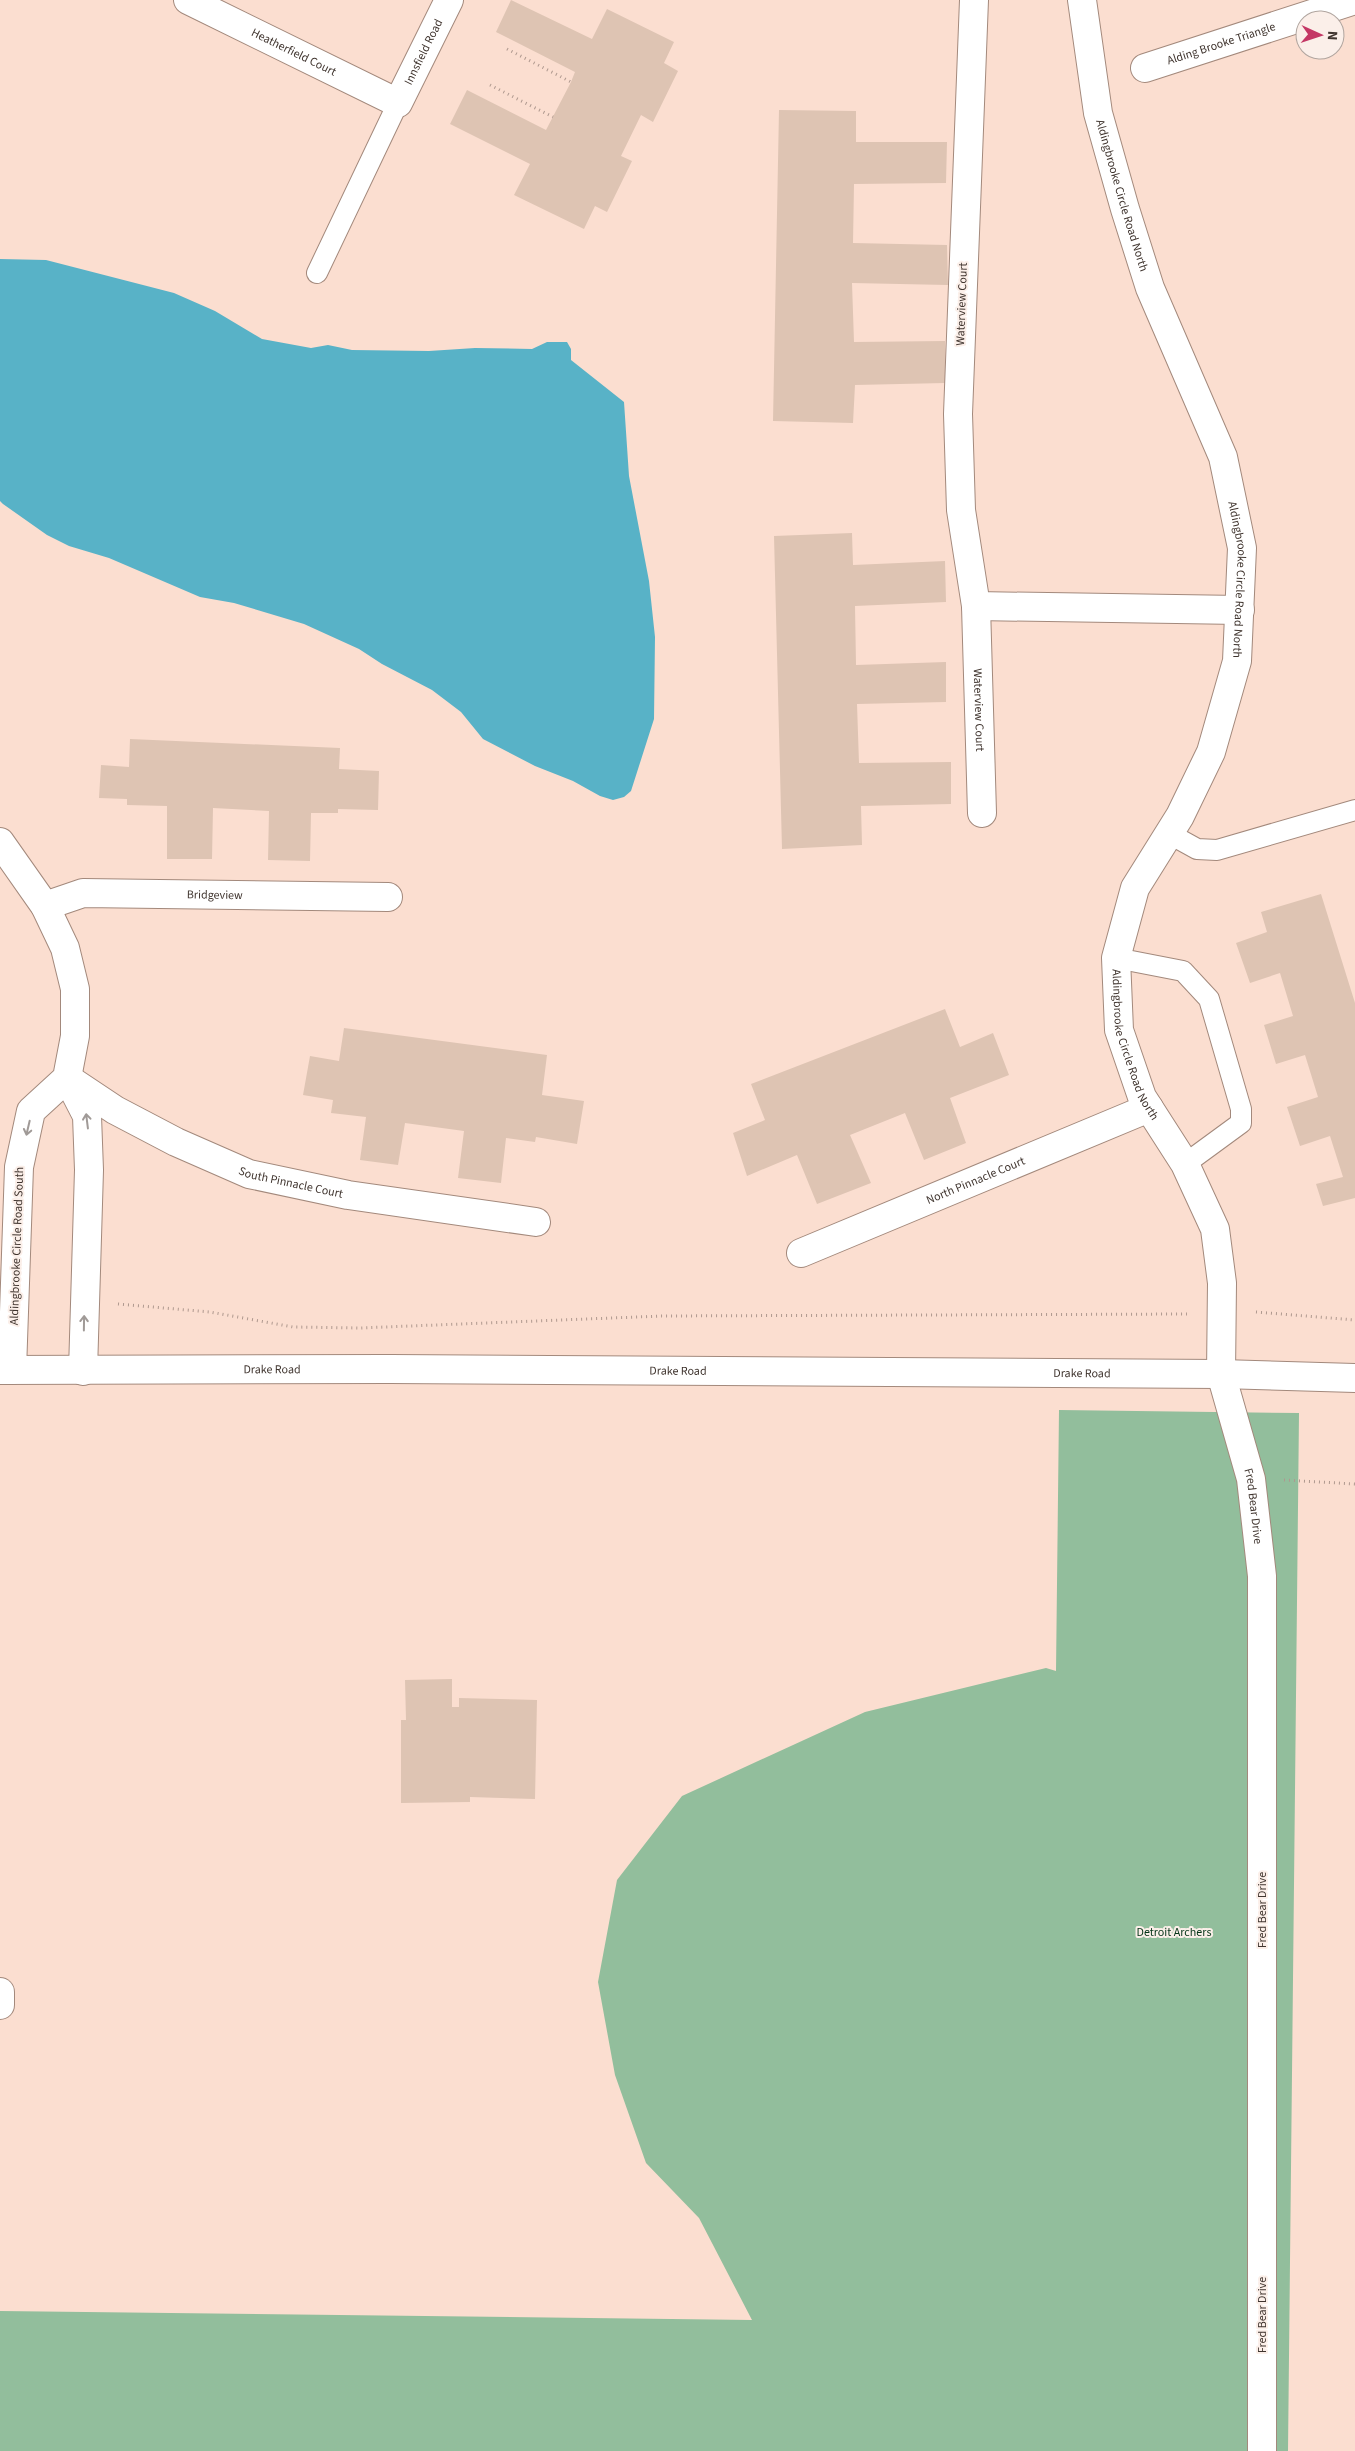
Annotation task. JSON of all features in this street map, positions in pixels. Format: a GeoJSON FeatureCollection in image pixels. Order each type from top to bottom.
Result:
{"type":"FeatureCollection","features":[{"type":"Feature","properties":{"kind":"street","name":"Heatherfield Court"},"geometry":{"type":"LineString","coordinates":[[188,0],[398,103]]}},
{"type":"Feature","properties":{"kind":"street","name":"Innsfield Road"},"geometry":{"type":"LineString","coordinates":[[398,103],[449,0]]}},
{"type":"Feature","properties":{"kind":"street","name":"Waterview Court"},"geometry":{"type":"LineString","coordinates":[[974,0],[958,414],[961,510],[976,606],[982,813]]}},
{"type":"Feature","properties":{"kind":"street","name":"Aldingbrooke Circle Road North"},"geometry":{"type":"LineString","coordinates":[[1082,0],[1098,113],[1125,209],[1150,288],[1224,457],[1242,548],[1237,661],[1211,752],[1180,816],[1135,888],[1116,958],[1119,1030],[1142,1097],[1185,1164],[1215,1229],[1222,1283],[1220,1374]]}},
{"type":"Feature","properties":{"kind":"street","name":"Alding Brooke Triangle"},"geometry":{"type":"LineString","coordinates":[[1145,68],[1355,0]]}},
{"type":"Feature","properties":{"kind":"street"},"geometry":{"type":"LineString","coordinates":[[976,606],[1240,610]]}},
{"type":"Feature","properties":{"kind":"street"},"geometry":{"type":"LineString","coordinates":[[0,842],[9,874],[45,906],[65,948],[75,989],[75,1036],[67,1078],[87,1116],[89,1170],[83,1371]]}},
{"type":"Feature","properties":{"kind":"street","name":"Bridgeview"},"geometry":{"type":"LineString","coordinates":[[45,906],[83,893],[388,897]]}},
{"type":"Feature","properties":{"kind":"street","name":"South Pinnacle Court"},"geometry":{"type":"LineString","coordinates":[[67,1078],[115,1110],[176,1142],[249,1174],[348,1195],[536,1222]]}},
{"type":"Feature","properties":{"kind":"street","name":"Aldingbrooke Circle Road South"},"geometry":{"type":"LineString","coordinates":[[6,1370],[19,1167],[32,1111],[67,1078]]}},
{"type":"Feature","properties":{"kind":"street","name":"North Pinnacle Court"},"geometry":{"type":"LineString","coordinates":[[801,1253],[1149,1108]]}},
{"type":"Feature","properties":{"kind":"street","name":"Drake Road"},"geometry":{"type":"LineString","coordinates":[[6,1370],[390,1368],[1220,1374],[1355,1378]]}},
{"type":"Feature","properties":{"kind":"street","name":"Fred Bear Drive"},"geometry":{"type":"LineString","coordinates":[[1220,1374],[1251,1479],[1262,1576],[1262,2451]]}},
{"type":"Feature","properties":{"kind":"street"},"geometry":{"type":"LineString","coordinates":[[0,1992],[0,2005]]}},
{"type":"Feature","properties":{"kind":"lane"},"geometry":{"type":"LineString","coordinates":[[317,273],[398,103]]}},
{"type":"Feature","properties":{"kind":"lane"},"geometry":{"type":"LineString","coordinates":[[1168,833],[1197,849],[1217,850],[1355,810]]}},
{"type":"Feature","properties":{"kind":"lane"},"geometry":{"type":"LineString","coordinates":[[1116,958],[1183,971],[1209,999],[1242,1108],[1241,1123],[1185,1164]]}},
{"type":"Feature","properties":{"kind":"path"},"geometry":{"type":"LineString","coordinates":[[507,49],[570,82]]}},
{"type":"Feature","properties":{"kind":"path"},"geometry":{"type":"LineString","coordinates":[[490,85],[553,117]]}},
{"type":"Feature","properties":{"kind":"path"},"geometry":{"type":"LineString","coordinates":[[85,1304],[130,1304],[210,1312],[293,1327],[360,1328],[662,1316],[1257,1312],[1355,1320]]}},
{"type":"Feature","properties":{"kind":"path"},"geometry":{"type":"LineString","coordinates":[[1294,1480],[1355,1484]]}},
{"type":"Feature","properties":{"kind":"green space","name":"Detroit Archers"},"geometry":{"type":"Polygon","coordinates":[[[1059,1410],[1299,1413],[1288,2451],[0,2451],[0,2311],[752,2320],[699,2218],[646,2163],[615,2075],[598,1982],[617,1880],[682,1796],[865,1712],[1046,1668],[1056,1671],[1059,1410]]]}},
{"type":"Feature","properties":{"kind":"water"},"geometry":{"type":"Polygon","coordinates":[[[0,259],[46,260],[174,293],[215,311],[262,339],[311,348],[328,345],[352,350],[532,349],[547,342],[567,342],[571,349],[571,360],[624,402],[629,476],[649,581],[655,637],[654,719],[631,791],[624,797],[613,800],[600,796],[573,781],[535,766],[483,739],[461,712],[432,690],[382,664],[359,649],[304,624],[234,603],[200,597],[109,558],[69,546],[47,535],[3,504],[0,501],[0,259]]]}},
{"type":"Feature","properties":{"kind":"building"},"geometry":{"type":"Polygon","coordinates":[[[511,0],[592,39],[607,9],[674,42],[664,63],[678,71],[653,122],[641,115],[621,156],[632,161],[607,212],[595,206],[584,229],[514,195],[530,164],[450,124],[467,90],[546,130],[571,82],[575,72],[496,32],[511,0]]]}},
{"type":"Feature","properties":{"kind":"building"},"geometry":{"type":"Polygon","coordinates":[[[779,110],[856,111],[856,142],[947,142],[946,183],[854,184],[853,243],[947,245],[948,285],[852,283],[854,342],[945,341],[945,383],[855,385],[853,423],[773,421],[779,110]]]}},
{"type":"Feature","properties":{"kind":"building"},"geometry":{"type":"Polygon","coordinates":[[[852,533],[853,565],[945,561],[946,602],[855,606],[856,665],[946,662],[946,702],[857,704],[859,763],[951,762],[951,804],[861,806],[862,845],[782,849],[774,536],[852,533]]]}},
{"type":"Feature","properties":{"kind":"building"},"geometry":{"type":"Polygon","coordinates":[[[130,739],[340,748],[339,769],[379,771],[378,810],[338,809],[338,813],[311,813],[310,861],[268,860],[269,811],[213,808],[212,859],[167,859],[167,806],[127,805],[127,799],[99,798],[101,765],[129,767],[130,739]]]}},
{"type":"Feature","properties":{"kind":"building"},"geometry":{"type":"Polygon","coordinates":[[[1321,894],[1355,1003],[1355,1198],[1323,1206],[1316,1184],[1343,1177],[1330,1136],[1300,1146],[1287,1107],[1318,1097],[1305,1055],[1276,1064],[1264,1025],[1293,1016],[1280,973],[1250,983],[1236,943],[1267,932],[1261,912],[1321,894]]]}},
{"type":"Feature","properties":{"kind":"building"},"geometry":{"type":"Polygon","coordinates":[[[945,1009],[960,1047],[993,1033],[1009,1075],[950,1098],[966,1143],[924,1160],[905,1113],[850,1135],[871,1183],[817,1204],[797,1155],[747,1176],[733,1133],[765,1120],[751,1084],[945,1009]]]}},
{"type":"Feature","properties":{"kind":"building"},"geometry":{"type":"Polygon","coordinates":[[[344,1028],[547,1055],[542,1095],[584,1101],[577,1144],[536,1137],[535,1142],[506,1138],[501,1183],[458,1178],[464,1131],[405,1123],[398,1165],[360,1160],[366,1117],[331,1113],[333,1100],[303,1095],[310,1056],[339,1061],[344,1028]]]}},
{"type":"Feature","properties":{"kind":"building"},"geometry":{"type":"Polygon","coordinates":[[[452,1679],[452,1707],[459,1707],[459,1698],[537,1700],[535,1799],[470,1797],[470,1802],[401,1803],[401,1720],[406,1720],[405,1680],[452,1679]]]}}]}
